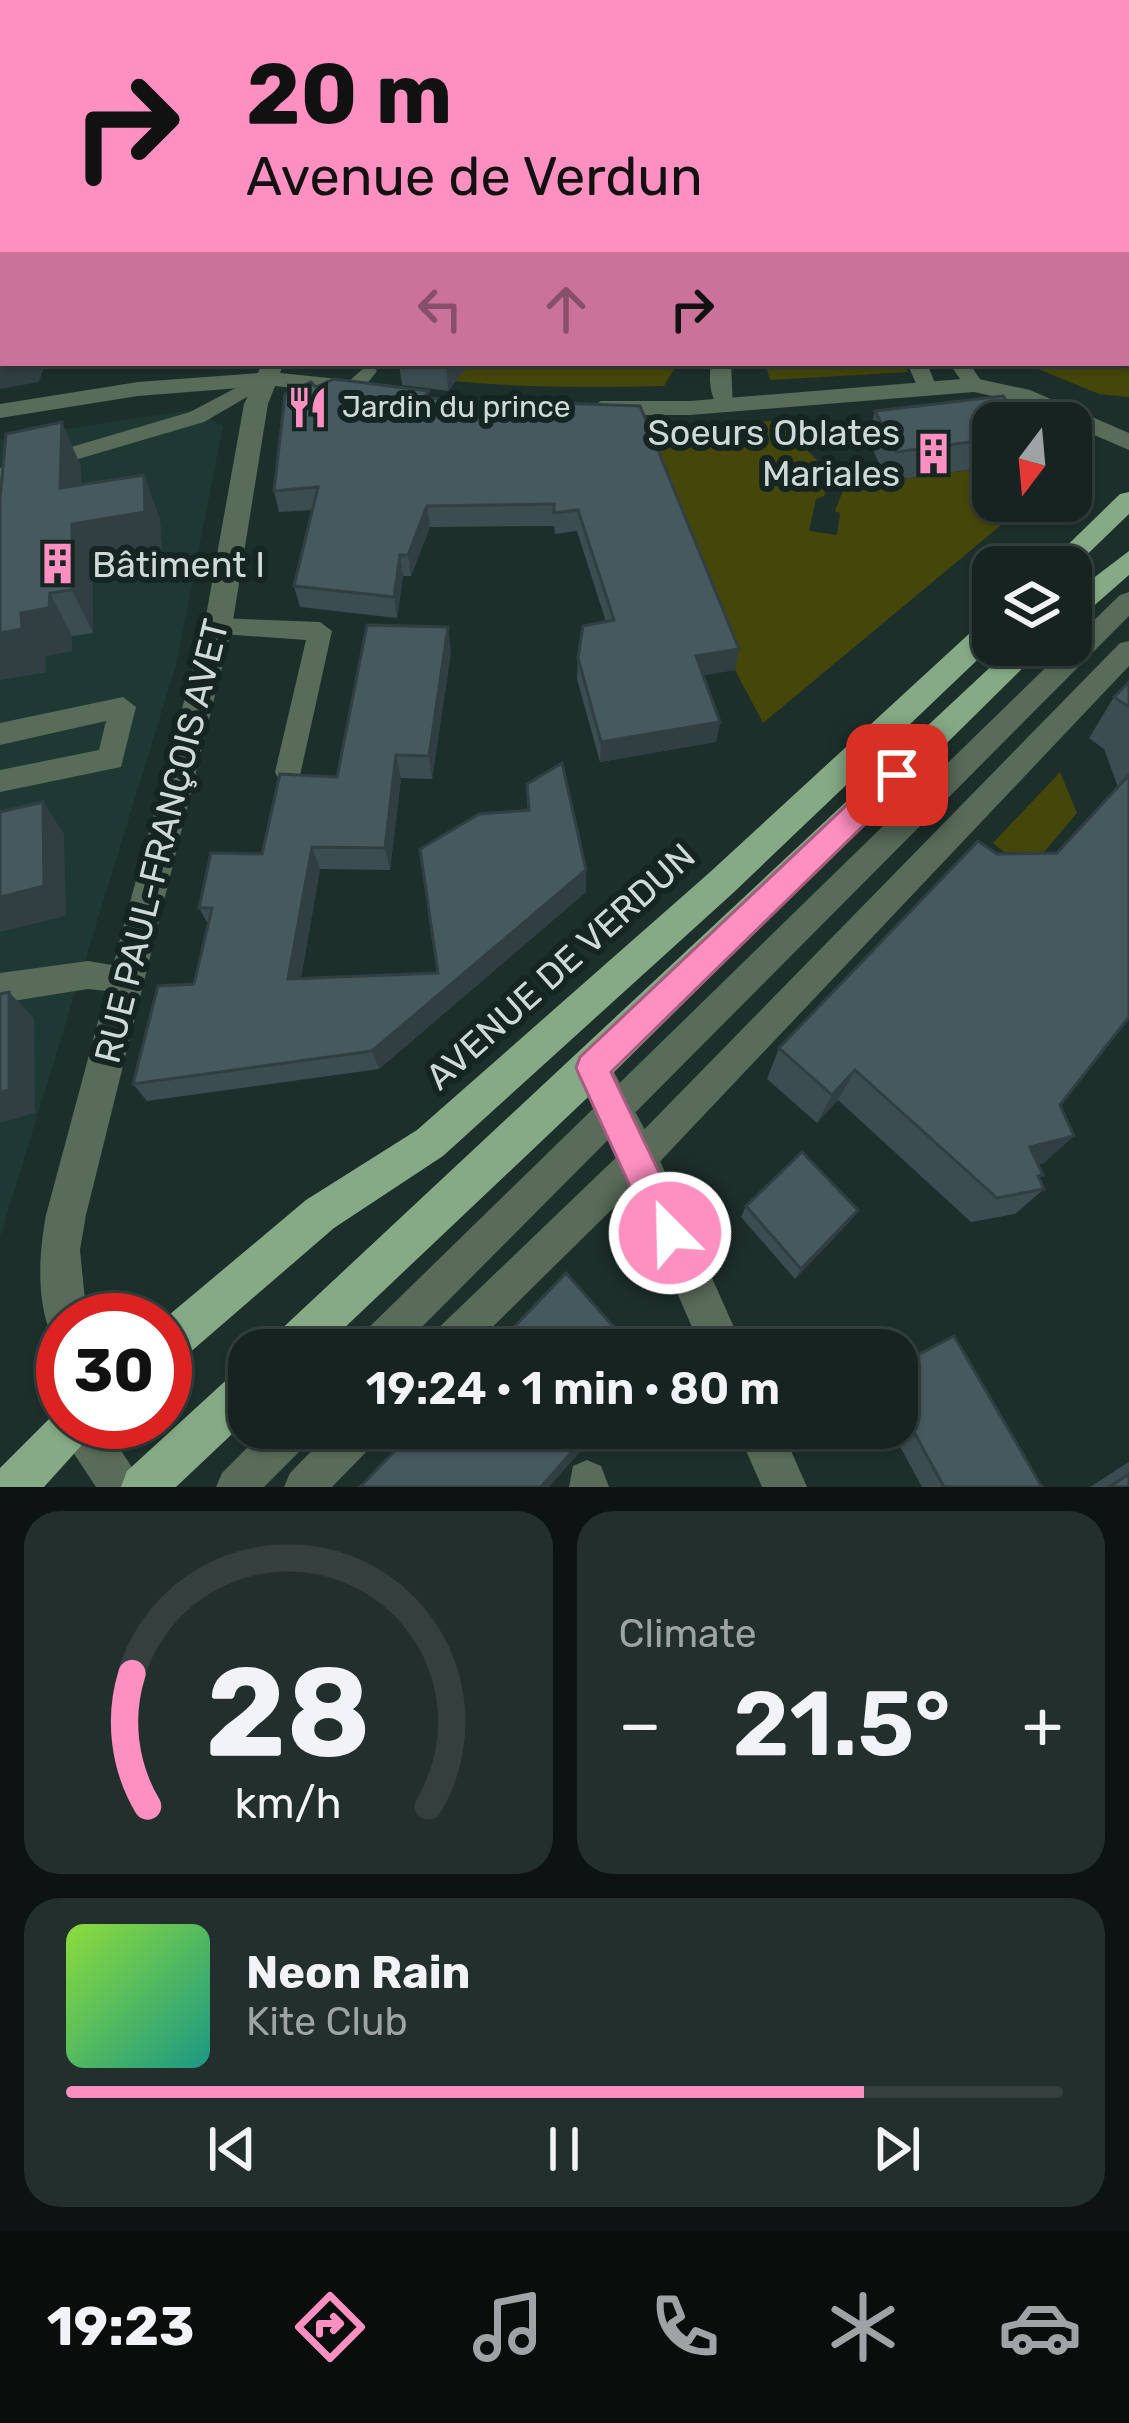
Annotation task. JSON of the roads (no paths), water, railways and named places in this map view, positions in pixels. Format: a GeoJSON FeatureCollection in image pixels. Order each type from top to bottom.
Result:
{"type":"FeatureCollection","features":[{"type":"Feature","properties":{"kind":"main road"},"geometry":{"type":"LineString","coordinates":[[1080,546],[1129,500]]}},
{"type":"Feature","properties":{"kind":"main road"},"geometry":{"type":"LineString","coordinates":[[1092,592],[1129,560]]}},
{"type":"Feature","properties":{"kind":"main road","name":"AVENUE DE VERDUN"},"geometry":{"type":"LineString","coordinates":[[192,1323],[320,1214],[430,1143],[721,883],[972,648]]}},
{"type":"Feature","properties":{"kind":"main road"},"geometry":{"type":"LineString","coordinates":[[312,1329],[1010,666]]}},
{"type":"Feature","properties":{"kind":"main road"},"geometry":{"type":"LineString","coordinates":[[143,1487],[228,1408]]}},
{"type":"Feature","properties":{"kind":"main road"},"geometry":{"type":"LineString","coordinates":[[13,1487],[49,1449]]}},
{"type":"Feature","properties":{"kind":"street"},"geometry":{"type":"LineString","coordinates":[[0,412],[270,370],[361,378],[394,394]]}},
{"type":"Feature","properties":{"kind":"street","name":"RUE PAUL-FRANÇOIS AVET"},"geometry":{"type":"LineString","coordinates":[[64,1293],[60,1250],[65,1215],[218,627],[256,404],[270,370]]}},
{"type":"Feature","properties":{"kind":"street"},"geometry":{"type":"LineString","coordinates":[[580,408],[726,404],[922,375],[1022,395],[1129,442]]}},
{"type":"Feature","properties":{"kind":"street"},"geometry":{"type":"LineString","coordinates":[[592,1068],[639,1159],[714,1329]]}},
{"type":"Feature","properties":{"kind":"street"},"geometry":{"type":"LineString","coordinates":[[95,1449],[124,1487]]}},
{"type":"Feature","properties":{"kind":"street"},"geometry":{"type":"LineString","coordinates":[[768,1449],[785,1487]]}},
{"type":"Feature","properties":{"kind":"lane"},"geometry":{"type":"LineString","coordinates":[[721,366],[719,385],[726,404]]}},
{"type":"Feature","properties":{"kind":"lane"},"geometry":{"type":"LineString","coordinates":[[961,366],[974,386]]}},
{"type":"Feature","properties":{"kind":"lane"},"geometry":{"type":"LineString","coordinates":[[0,476],[197,417],[270,370]]}},
{"type":"Feature","properties":{"kind":"lane"},"geometry":{"type":"LineString","coordinates":[[393,1329],[1129,601]]}},
{"type":"Feature","properties":{"kind":"lane"},"geometry":{"type":"LineString","coordinates":[[218,627],[320,631],[289,772]]}},
{"type":"Feature","properties":{"kind":"lane"},"geometry":{"type":"LineString","coordinates":[[464,1329],[639,1159],[1129,650]]}},
{"type":"Feature","properties":{"kind":"lane"},"geometry":{"type":"LineString","coordinates":[[0,734],[123,706],[111,759],[0,782]]}},
{"type":"Feature","properties":{"kind":"lane"},"geometry":{"type":"LineString","coordinates":[[0,988],[88,976],[126,979]]}},
{"type":"Feature","properties":{"kind":"lane"},"geometry":{"type":"LineString","coordinates":[[236,1487],[274,1449]]}},
{"type":"Feature","properties":{"kind":"lane"},"geometry":{"type":"LineString","coordinates":[[304,1487],[341,1449]]}},
{"type":"Feature","properties":{"kind":"place","name":"Jardin du prince"},"geometry":{"type":"Point","coordinates":[308,407]}},
{"type":"Feature","properties":{"kind":"place","name":"Soeurs Oblates Mariales"},"geometry":{"type":"Point","coordinates":[934,453]}},
{"type":"Feature","properties":{"kind":"place","name":"Bâtiment I"},"geometry":{"type":"Point","coordinates":[58,564]}}]}
